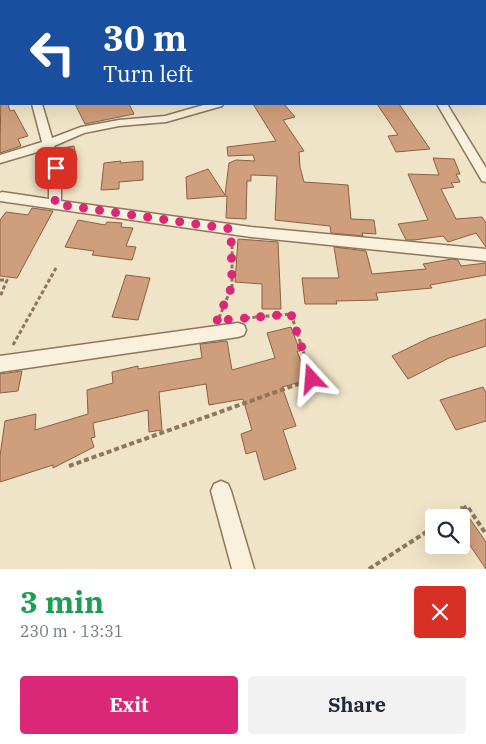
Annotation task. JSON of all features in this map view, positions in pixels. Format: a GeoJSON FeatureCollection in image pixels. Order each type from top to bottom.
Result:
{"type":"FeatureCollection","features":[{"type":"Feature","properties":{"kind":"street"},"geometry":{"type":"LineString","coordinates":[[37,105],[56,168],[55,204]]}},
{"type":"Feature","properties":{"kind":"street"},"geometry":{"type":"LineString","coordinates":[[0,159],[49,144],[81,130],[119,123],[166,119],[215,105]]}},
{"type":"Feature","properties":{"kind":"street"},"geometry":{"type":"LineString","coordinates":[[443,105],[486,178]]}},
{"type":"Feature","properties":{"kind":"street"},"geometry":{"type":"LineString","coordinates":[[1,197],[231,229],[486,255]]}},
{"type":"Feature","properties":{"kind":"street"},"geometry":{"type":"LineString","coordinates":[[0,364],[241,324]]}},
{"type":"Feature","properties":{"kind":"street"},"geometry":{"type":"LineString","coordinates":[[221,491],[243,569]]}},
{"type":"Feature","properties":{"kind":"path"},"geometry":{"type":"LineString","coordinates":[[224,320],[216,323],[232,286],[231,229]]}},
{"type":"Feature","properties":{"kind":"path"},"geometry":{"type":"LineString","coordinates":[[7,346],[14,345],[56,268]]}},
{"type":"Feature","properties":{"kind":"path"},"geometry":{"type":"LineString","coordinates":[[0,280],[7,280],[0,297]]}},
{"type":"Feature","properties":{"kind":"path"},"geometry":{"type":"LineString","coordinates":[[69,466],[312,379],[291,314],[241,324]]}},
{"type":"Feature","properties":{"kind":"path"},"geometry":{"type":"LineString","coordinates":[[470,510],[486,534]]}},
{"type":"Feature","properties":{"kind":"path"},"geometry":{"type":"LineString","coordinates":[[369,569],[425,533]]}},
{"type":"Feature","properties":{"kind":"building"},"geometry":{"type":"Polygon","coordinates":[[[1,105],[8,105],[10,111],[14,110],[28,136],[18,139],[21,146],[0,153],[1,105]]]}},
{"type":"Feature","properties":{"kind":"building"},"geometry":{"type":"Polygon","coordinates":[[[76,105],[130,105],[134,114],[85,124],[76,105]]]}},
{"type":"Feature","properties":{"kind":"building"},"geometry":{"type":"Polygon","coordinates":[[[254,105],[285,105],[295,117],[283,120],[304,151],[299,152],[304,182],[348,185],[351,219],[374,220],[376,234],[362,233],[363,236],[331,233],[330,226],[275,220],[277,176],[251,175],[251,181],[247,181],[246,219],[226,218],[227,196],[187,199],[186,177],[208,169],[225,195],[229,163],[236,160],[255,161],[253,155],[228,156],[227,147],[276,141],[254,105]]]}},
{"type":"Feature","properties":{"kind":"building"},"geometry":{"type":"Polygon","coordinates":[[[378,105],[400,105],[430,149],[396,152],[388,136],[398,135],[378,105]]]}},
{"type":"Feature","properties":{"kind":"building"},"geometry":{"type":"Polygon","coordinates":[[[74,146],[77,160],[61,164],[57,149],[74,146]]]}},
{"type":"Feature","properties":{"kind":"building"},"geometry":{"type":"Polygon","coordinates":[[[433,158],[454,159],[460,174],[456,174],[460,182],[451,183],[454,187],[441,189],[456,219],[482,217],[486,223],[486,247],[476,233],[448,242],[443,236],[406,240],[398,224],[428,220],[408,174],[439,175],[433,158]]]}},
{"type":"Feature","properties":{"kind":"building"},"geometry":{"type":"Polygon","coordinates":[[[121,161],[120,163],[143,161],[143,180],[119,182],[119,189],[101,190],[104,163],[121,161]]]}},
{"type":"Feature","properties":{"kind":"building"},"geometry":{"type":"Polygon","coordinates":[[[32,208],[53,211],[17,278],[0,276],[0,220],[6,212],[28,215],[32,208]]]}},
{"type":"Feature","properties":{"kind":"building"},"geometry":{"type":"Polygon","coordinates":[[[78,220],[105,225],[107,222],[122,223],[121,227],[133,228],[126,246],[136,247],[132,260],[92,255],[94,251],[65,247],[78,220]]]}},
{"type":"Feature","properties":{"kind":"building"},"geometry":{"type":"Polygon","coordinates":[[[238,239],[278,242],[281,309],[262,309],[262,284],[235,282],[238,239]]]}},
{"type":"Feature","properties":{"kind":"building"},"geometry":{"type":"Polygon","coordinates":[[[334,247],[366,251],[372,274],[426,269],[423,264],[452,259],[458,260],[461,266],[486,263],[486,275],[430,285],[432,288],[376,293],[378,300],[336,301],[337,304],[305,304],[302,278],[339,278],[334,247]]]}},
{"type":"Feature","properties":{"kind":"building"},"geometry":{"type":"Polygon","coordinates":[[[126,275],[150,278],[138,320],[112,317],[126,275]]]}},
{"type":"Feature","properties":{"kind":"building"},"geometry":{"type":"Polygon","coordinates":[[[486,319],[486,346],[449,358],[408,379],[392,356],[429,338],[486,319]]]}},
{"type":"Feature","properties":{"kind":"building"},"geometry":{"type":"Polygon","coordinates":[[[291,327],[300,351],[297,351],[308,380],[282,387],[296,426],[283,430],[296,469],[264,480],[256,451],[246,454],[241,434],[252,430],[243,399],[209,405],[206,384],[159,392],[162,430],[149,432],[148,410],[93,423],[95,437],[91,438],[94,447],[53,468],[53,465],[0,482],[0,456],[5,421],[36,414],[35,430],[88,414],[87,390],[113,383],[112,372],[138,366],[138,369],[202,358],[200,344],[227,341],[232,370],[275,358],[267,333],[291,327]]]}},
{"type":"Feature","properties":{"kind":"building"},"geometry":{"type":"Polygon","coordinates":[[[22,371],[18,391],[0,393],[0,374],[22,371]]]}},
{"type":"Feature","properties":{"kind":"building"},"geometry":{"type":"Polygon","coordinates":[[[483,387],[486,393],[486,421],[456,430],[440,400],[483,387]]]}},
{"type":"Feature","properties":{"kind":"building"},"geometry":{"type":"Polygon","coordinates":[[[470,519],[486,542],[486,569],[470,545],[470,519]]]}},
{"type":"Feature","properties":{"kind":"route"},"geometry":{"type":"LineString","coordinates":[[56,168],[55,204],[231,229],[232,286],[216,323],[224,320],[291,314],[312,379]]}}]}
